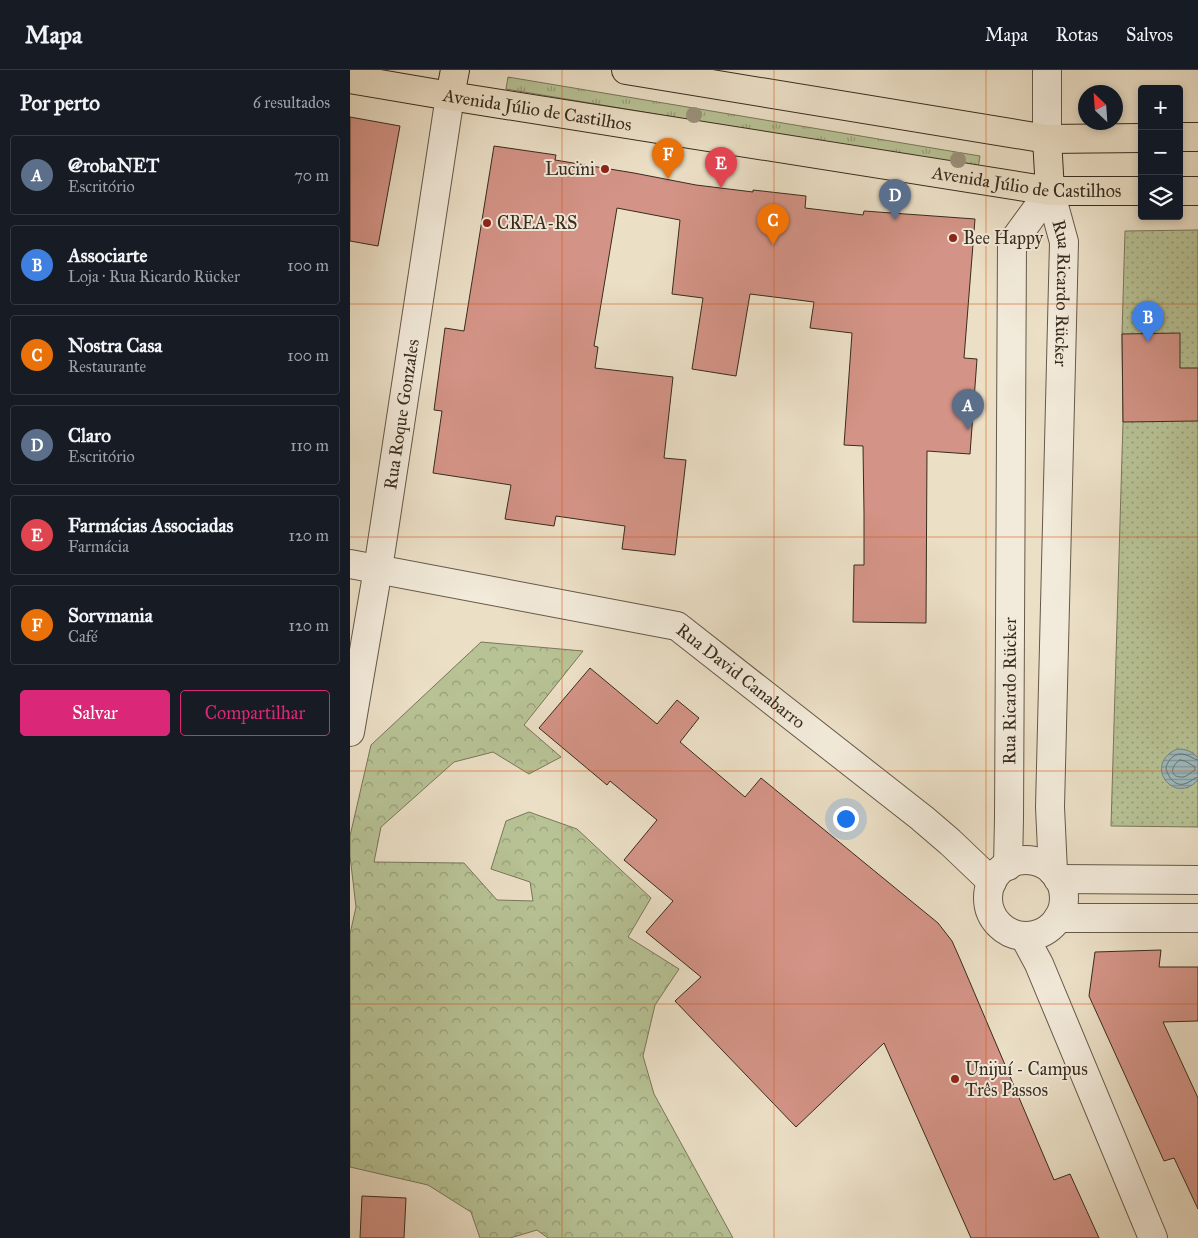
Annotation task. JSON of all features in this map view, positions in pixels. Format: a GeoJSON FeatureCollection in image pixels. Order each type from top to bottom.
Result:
{"type":"FeatureCollection","features":[{"type":"Feature","properties":{"kind":"main road"},"geometry":{"type":"LineString","coordinates":[[450,96],[455,70]]}},
{"type":"Feature","properties":{"kind":"main road"},"geometry":{"type":"LineString","coordinates":[[626,70],[1047,139],[1138,138]]}},
{"type":"Feature","properties":{"kind":"main road","name":"Avenida Júlio de Castilhos"},"geometry":{"type":"LineString","coordinates":[[350,79],[1050,191],[1138,191]]}},
{"type":"Feature","properties":{"kind":"main road"},"geometry":{"type":"LineString","coordinates":[[1183,137],[1198,137]]}},
{"type":"Feature","properties":{"kind":"main road"},"geometry":{"type":"LineString","coordinates":[[1047,139],[1050,191]]}},
{"type":"Feature","properties":{"kind":"main road"},"geometry":{"type":"LineString","coordinates":[[1183,191],[1198,191]]}},
{"type":"Feature","properties":{"kind":"street"},"geometry":{"type":"LineString","coordinates":[[1047,70],[1047,139]]}},
{"type":"Feature","properties":{"kind":"street","name":"Rua Roque Gonzales"},"geometry":{"type":"LineString","coordinates":[[350,732],[378,569],[450,96]]}},
{"type":"Feature","properties":{"kind":"street","name":"Rua Ricardo Rücker"},"geometry":{"type":"LineString","coordinates":[[1000,874],[1009,818],[1012,243],[1050,191]]}},
{"type":"Feature","properties":{"kind":"street","name":"Rua Ricardo Rücker"},"geometry":{"type":"LineString","coordinates":[[1050,191],[1064,242],[1050,807],[1056,876]]}},
{"type":"Feature","properties":{"kind":"street","name":"Rua David Canabarro"},"geometry":{"type":"LineString","coordinates":[[350,564],[677,626],[950,842],[1000,874]]}},
{"type":"Feature","properties":{"kind":"street"},"geometry":{"type":"LineString","coordinates":[[1032,861],[1047,867],[1056,876],[1062,886],[1064,902],[1058,918],[1051,927],[1041,933],[1024,936],[1008,932],[998,924],[992,915],[989,893],[1000,874],[1015,862],[1032,861]]}},
{"type":"Feature","properties":{"kind":"street"},"geometry":{"type":"LineString","coordinates":[[1056,876],[1198,880]]}},
{"type":"Feature","properties":{"kind":"street"},"geometry":{"type":"LineString","coordinates":[[1058,918],[1198,918]]}},
{"type":"Feature","properties":{"kind":"street"},"geometry":{"type":"LineString","coordinates":[[1024,936],[1039,964],[1153,1238]]}},
{"type":"Feature","properties":{"kind":"green space"},"geometry":{"type":"Polygon","coordinates":[[[508,77],[980,156],[978,168],[506,89],[508,77]]]}},
{"type":"Feature","properties":{"kind":"green space"},"geometry":{"type":"Polygon","coordinates":[[[1198,230],[1198,827],[1111,826],[1123,422],[1122,334],[1125,231],[1198,230]]]}},
{"type":"Feature","properties":{"kind":"green space"},"geometry":{"type":"Polygon","coordinates":[[[481,642],[583,651],[524,725],[561,757],[529,774],[493,752],[454,762],[381,827],[374,862],[464,863],[497,900],[533,901],[530,882],[491,869],[506,821],[529,812],[577,829],[651,898],[628,937],[679,969],[655,1005],[643,1056],[654,1094],[733,1238],[548,1238],[537,1230],[510,1238],[480,1238],[471,1212],[428,1185],[350,1167],[350,934],[356,907],[350,856],[350,836],[371,745],[481,642]]]}},
{"type":"Feature","properties":{"kind":"water"},"geometry":{"type":"Polygon","coordinates":[[[1177,749],[1189,751],[1198,758],[1198,780],[1189,787],[1180,788],[1172,786],[1165,780],[1162,773],[1162,764],[1167,756],[1177,749]]]}},
{"type":"Feature","properties":{"kind":"building"},"geometry":{"type":"Polygon","coordinates":[[[350,117],[400,126],[378,246],[350,241],[350,117]]]}},
{"type":"Feature","properties":{"kind":"building"},"geometry":{"type":"Polygon","coordinates":[[[494,146],[556,155],[555,160],[696,185],[806,196],[805,208],[863,215],[864,211],[975,219],[964,358],[977,359],[970,454],[927,451],[926,623],[853,622],[854,565],[864,565],[864,513],[863,446],[844,445],[852,333],[810,328],[814,302],[750,294],[736,376],[692,369],[703,298],[672,294],[680,220],[617,208],[594,346],[598,347],[595,368],[673,377],[664,458],[686,460],[675,555],[622,549],[625,526],[556,516],[554,526],[505,519],[511,485],[433,473],[442,411],[434,410],[445,328],[464,331],[494,146]]]}},
{"type":"Feature","properties":{"kind":"building"},"geometry":{"type":"Polygon","coordinates":[[[1180,333],[1180,368],[1198,368],[1198,421],[1123,422],[1122,334],[1180,333]]]}},
{"type":"Feature","properties":{"kind":"building"},"geometry":{"type":"Polygon","coordinates":[[[590,668],[657,724],[677,700],[699,718],[680,742],[745,797],[761,778],[938,923],[952,941],[1054,1180],[1070,1174],[1099,1238],[971,1238],[884,1043],[796,1127],[675,1001],[701,977],[646,932],[673,901],[624,860],[657,820],[610,781],[607,785],[539,728],[590,668]]]}},
{"type":"Feature","properties":{"kind":"building"},"geometry":{"type":"Polygon","coordinates":[[[1161,950],[1159,967],[1198,967],[1198,1021],[1163,1022],[1198,1098],[1198,1209],[1174,1158],[1164,1161],[1089,996],[1095,952],[1161,950]]]}},
{"type":"Feature","properties":{"kind":"building"},"geometry":{"type":"Polygon","coordinates":[[[362,1196],[406,1198],[404,1238],[360,1238],[362,1196]]]}},
{"type":"Feature","properties":{"kind":"place","name":"Lucini"},"geometry":{"type":"Point","coordinates":[605,169]}},
{"type":"Feature","properties":{"kind":"place","name":"Sorvmania"},"geometry":{"type":"Point","coordinates":[668,179]}},
{"type":"Feature","properties":{"kind":"place","name":"Farmácias Associadas"},"geometry":{"type":"Point","coordinates":[721,188]}},
{"type":"Feature","properties":{"kind":"place","name":"Claro"},"geometry":{"type":"Point","coordinates":[895,220]}},
{"type":"Feature","properties":{"kind":"place","name":"CREA-RS"},"geometry":{"type":"Point","coordinates":[487,223]}},
{"type":"Feature","properties":{"kind":"place","name":"Bee Happy"},"geometry":{"type":"Point","coordinates":[953,238]}},
{"type":"Feature","properties":{"kind":"place","name":"Nostra Casa"},"geometry":{"type":"Point","coordinates":[773,245]}},
{"type":"Feature","properties":{"kind":"place","name":"Associarte"},"geometry":{"type":"Point","coordinates":[1148,342]}},
{"type":"Feature","properties":{"kind":"place","name":"@robaNET"},"geometry":{"type":"Point","coordinates":[968,430]}},
{"type":"Feature","properties":{"kind":"place","name":"Unijuí - Campus Três Passos"},"geometry":{"type":"Point","coordinates":[955,1079]}}]}
